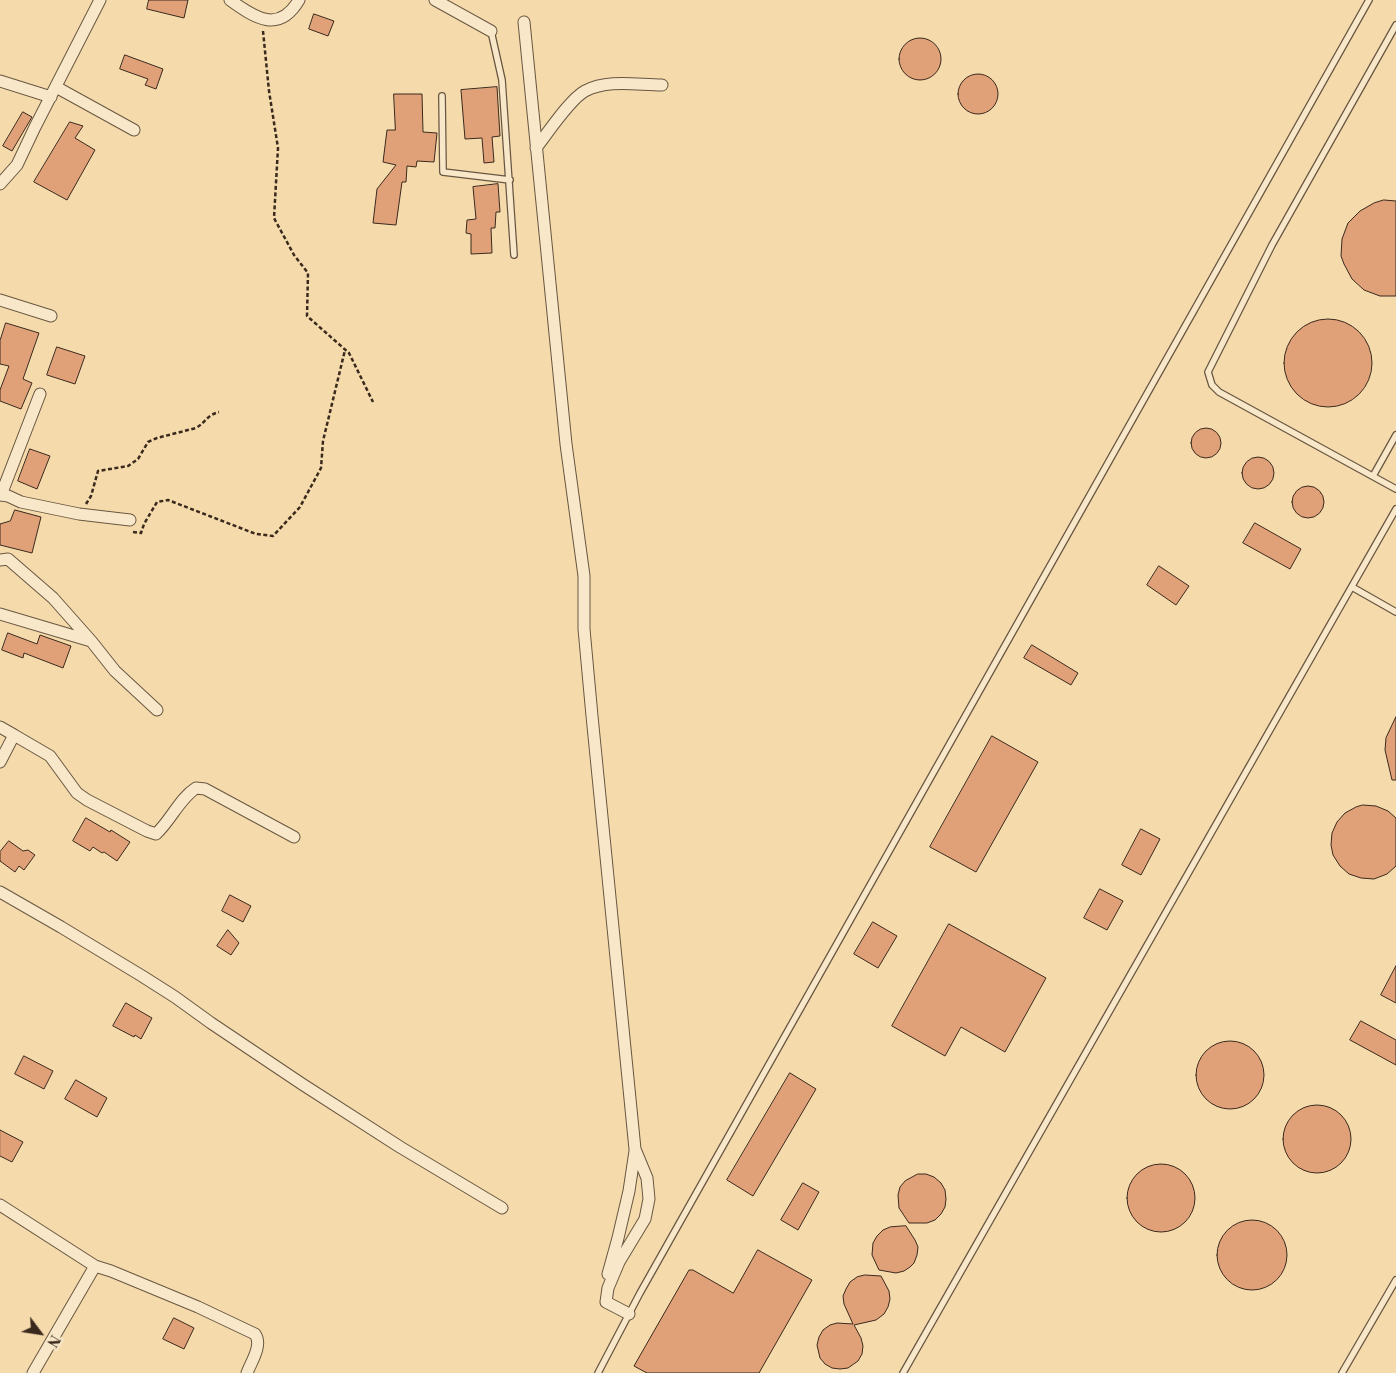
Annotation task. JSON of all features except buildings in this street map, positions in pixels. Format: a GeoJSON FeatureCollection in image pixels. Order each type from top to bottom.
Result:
{"type":"FeatureCollection","features":[{"type":"Feature","properties":{"kind":"street"},"geometry":{"type":"LineString","coordinates":[[0,184],[17,165],[100,0]]}},
{"type":"Feature","properties":{"kind":"street"},"geometry":{"type":"LineString","coordinates":[[230,0],[251,15],[262,20],[281,19],[294,9],[300,0]]}},
{"type":"Feature","properties":{"kind":"street"},"geometry":{"type":"LineString","coordinates":[[435,0],[491,31]]}},
{"type":"Feature","properties":{"kind":"street"},"geometry":{"type":"LineString","coordinates":[[524,22],[566,444],[584,576],[585,639],[606,870],[635,1149],[629,1191],[608,1273],[606,1302],[629,1314]]}},
{"type":"Feature","properties":{"kind":"street"},"geometry":{"type":"LineString","coordinates":[[0,81],[53,92],[134,130]]}},
{"type":"Feature","properties":{"kind":"street"},"geometry":{"type":"LineString","coordinates":[[536,148],[573,101],[583,92],[609,84],[662,85]]}},
{"type":"Feature","properties":{"kind":"street"},"geometry":{"type":"LineString","coordinates":[[0,300],[51,316]]}},
{"type":"Feature","properties":{"kind":"street"},"geometry":{"type":"LineString","coordinates":[[40,394],[0,495],[8,496],[21,502],[79,514],[130,520]]}},
{"type":"Feature","properties":{"kind":"street"},"geometry":{"type":"LineString","coordinates":[[0,560],[8,559],[53,598],[115,671],[157,710]]}},
{"type":"Feature","properties":{"kind":"street"},"geometry":{"type":"LineString","coordinates":[[0,614],[92,642]]}},
{"type":"Feature","properties":{"kind":"street"},"geometry":{"type":"LineString","coordinates":[[0,728],[50,756],[77,793],[146,832],[156,834],[166,825],[188,793],[196,788],[205,789],[294,837]]}},
{"type":"Feature","properties":{"kind":"street"},"geometry":{"type":"LineString","coordinates":[[0,762],[14,736]]}},
{"type":"Feature","properties":{"kind":"street"},"geometry":{"type":"LineString","coordinates":[[0,892],[142,976],[302,1084],[400,1147],[502,1208]]}},
{"type":"Feature","properties":{"kind":"street"},"geometry":{"type":"LineString","coordinates":[[608,1288],[619,1262],[645,1219],[649,1199],[647,1178],[635,1149]]}},
{"type":"Feature","properties":{"kind":"street"},"geometry":{"type":"LineString","coordinates":[[0,1205],[95,1266],[198,1307],[256,1334],[258,1337],[257,1348],[247,1373]]}},
{"type":"Feature","properties":{"kind":"street"},"geometry":{"type":"LineString","coordinates":[[33,1373],[95,1266]]}},
{"type":"Feature","properties":{"kind":"lane"},"geometry":{"type":"LineString","coordinates":[[598,1373],[629,1314],[1369,0]]}},
{"type":"Feature","properties":{"kind":"lane"},"geometry":{"type":"LineString","coordinates":[[1396,25],[1272,245],[1208,372],[1212,385],[1219,392],[1396,489]]}},
{"type":"Feature","properties":{"kind":"lane"},"geometry":{"type":"LineString","coordinates":[[491,31],[502,80],[514,254]]}},
{"type":"Feature","properties":{"kind":"lane"},"geometry":{"type":"LineString","coordinates":[[442,96],[443,172],[510,180]]}},
{"type":"Feature","properties":{"kind":"lane"},"geometry":{"type":"LineString","coordinates":[[1373,476],[1396,435]]}},
{"type":"Feature","properties":{"kind":"lane"},"geometry":{"type":"LineString","coordinates":[[903,1373],[1396,510]]}},
{"type":"Feature","properties":{"kind":"lane"},"geometry":{"type":"LineString","coordinates":[[1352,587],[1396,612]]}},
{"type":"Feature","properties":{"kind":"lane"},"geometry":{"type":"LineString","coordinates":[[1342,1373],[1396,1280]]}},
{"type":"Feature","properties":{"kind":"path"},"geometry":{"type":"LineString","coordinates":[[262,20],[269,91],[278,148],[274,218],[294,256],[308,273],[307,316],[349,352],[373,402]]}},
{"type":"Feature","properties":{"kind":"path"},"geometry":{"type":"LineString","coordinates":[[130,520],[128,531],[141,533],[156,502],[168,500],[256,534],[273,536],[300,507],[321,468],[323,441],[345,349]]}},
{"type":"Feature","properties":{"kind":"path"},"geometry":{"type":"LineString","coordinates":[[79,514],[91,496],[98,471],[128,466],[138,459],[148,442],[196,428],[202,425],[212,414],[219,412]]}}]}
